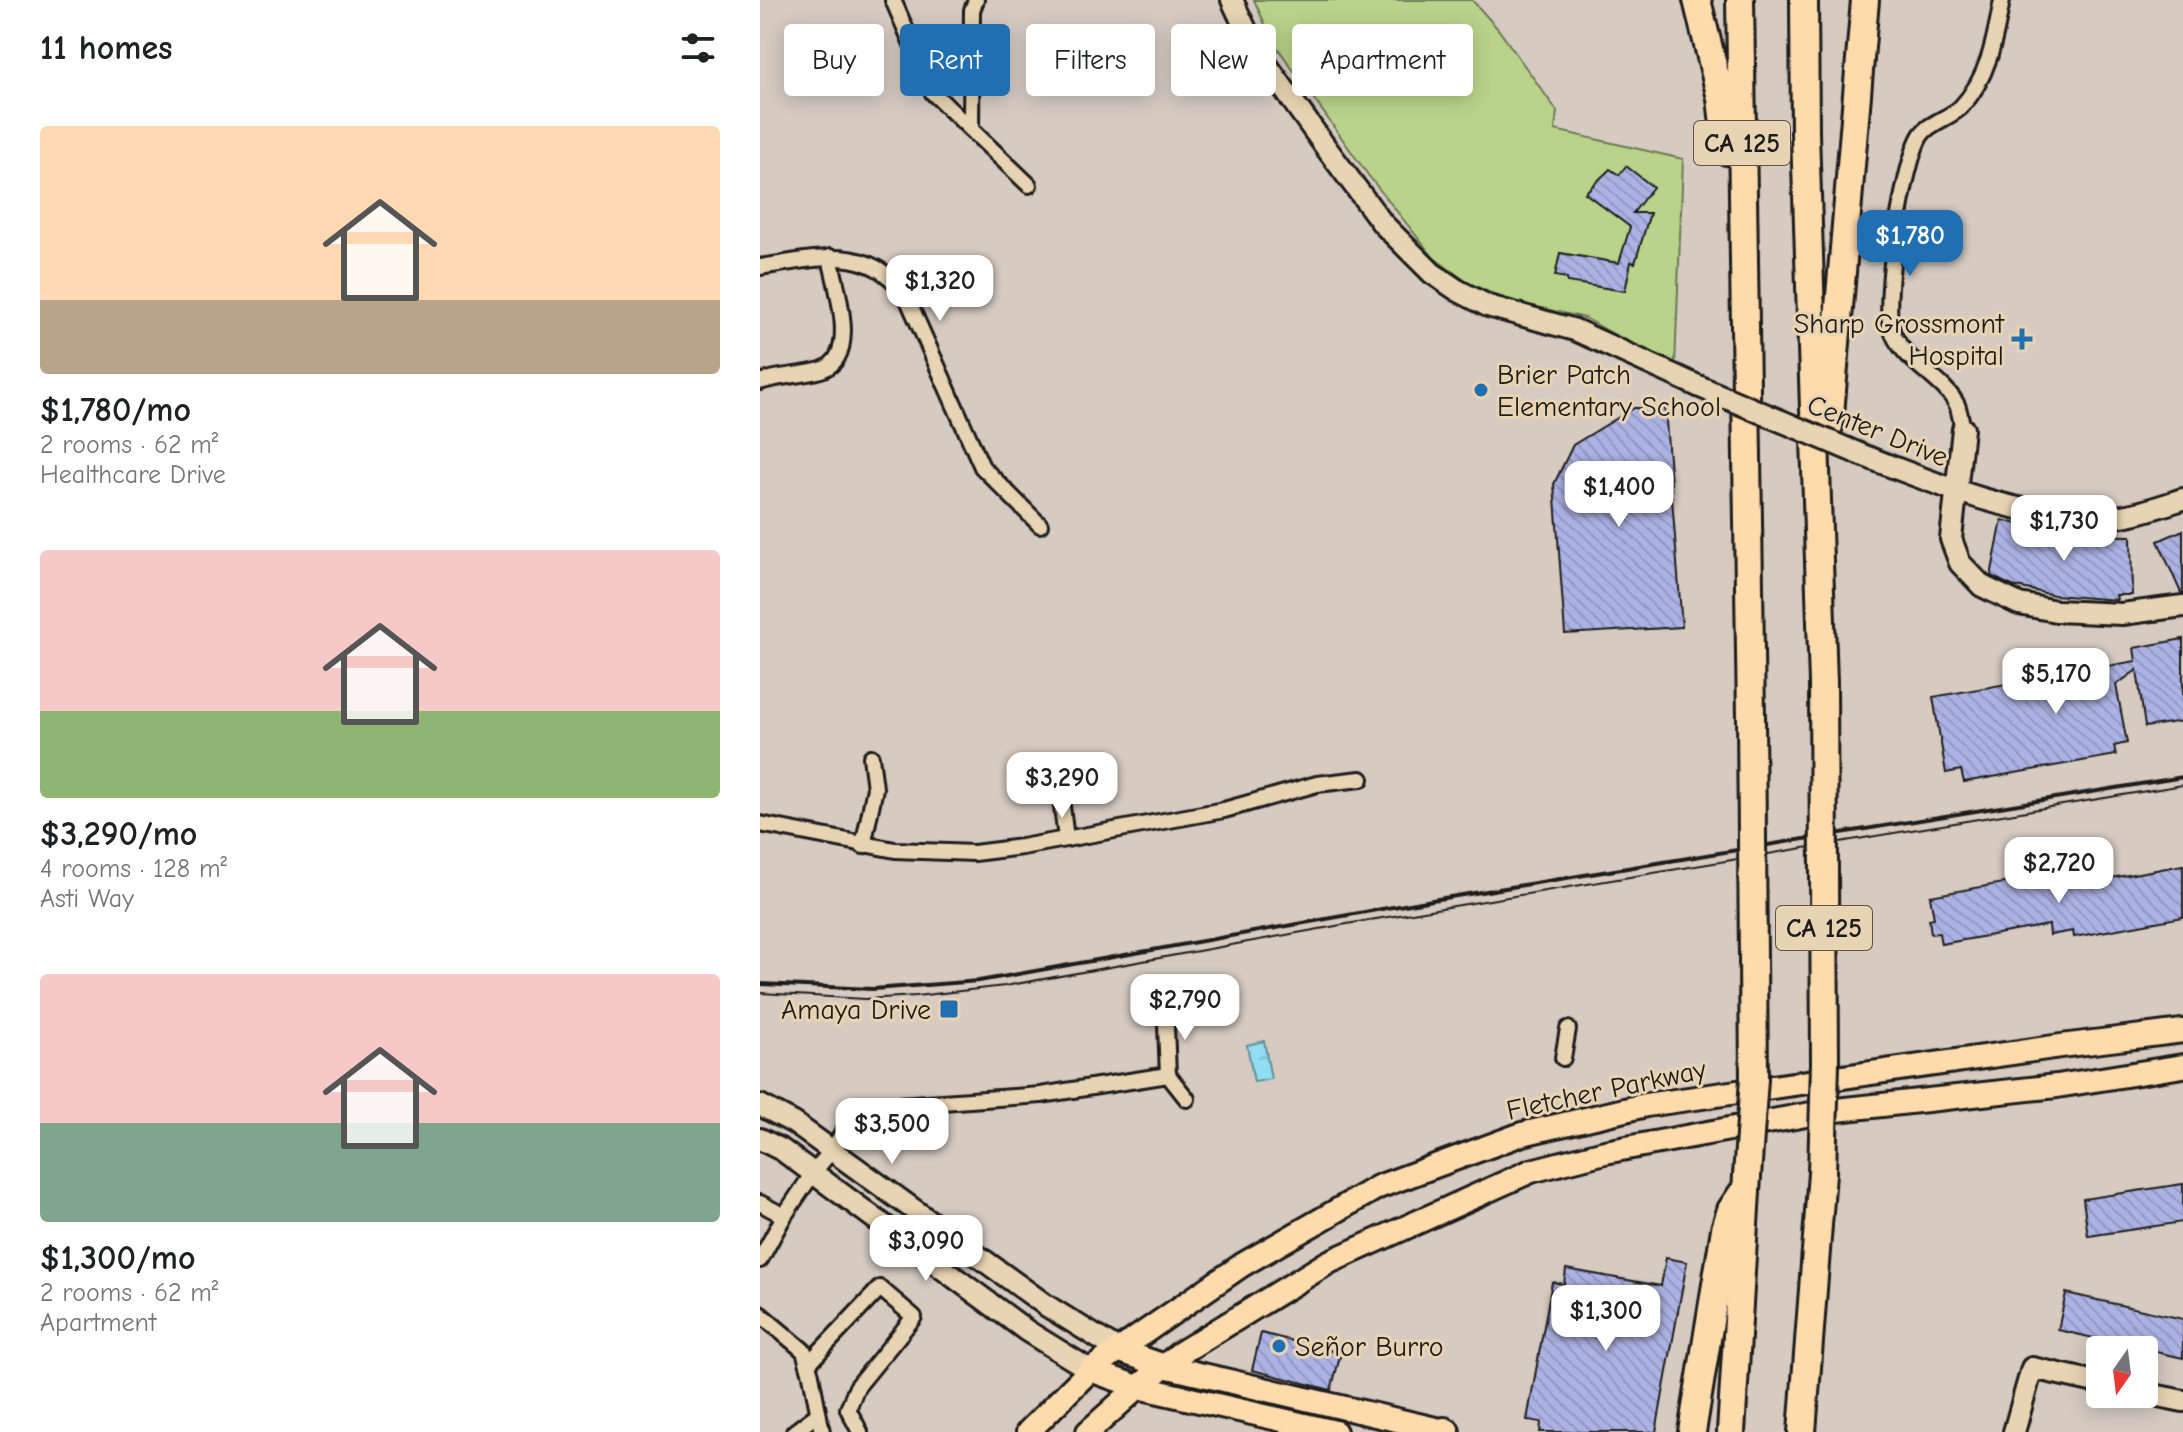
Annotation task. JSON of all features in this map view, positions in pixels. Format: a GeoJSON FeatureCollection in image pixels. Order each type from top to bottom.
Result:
{"type":"FeatureCollection","features":[{"type":"Feature","properties":{"kind":"highway"},"geometry":{"type":"LineString","coordinates":[[1699,0],[1721,98],[1743,286]]}},
{"type":"Feature","properties":{"kind":"highway","name":"CA 125"},"geometry":{"type":"LineString","coordinates":[[1731,1432],[1754,1079],[1740,0]]}},
{"type":"Feature","properties":{"kind":"highway","name":"CA 125"},"geometry":{"type":"LineString","coordinates":[[1802,1429],[1822,1173],[1825,1063],[1823,683],[1804,0]]}},
{"type":"Feature","properties":{"kind":"highway"},"geometry":{"type":"LineString","coordinates":[[1819,537],[1864,0]]}},
{"type":"Feature","properties":{"kind":"highway"},"geometry":{"type":"LineString","coordinates":[[1692,1432],[1725,1229],[1731,1210],[1748,1180]]}},
{"type":"Feature","properties":{"kind":"main road","name":"Fletcher Parkway"},"geometry":{"type":"LineString","coordinates":[[1028,1432],[1090,1370],[1242,1265],[1378,1187],[1522,1134],[1646,1105],[2183,1031]]}},
{"type":"Feature","properties":{"kind":"main road"},"geometry":{"type":"LineString","coordinates":[[1088,1432],[1164,1366],[1257,1304],[1335,1258],[1531,1171],[1605,1152],[1827,1111],[2057,1086],[2183,1066]]}},
{"type":"Feature","properties":{"kind":"main road"},"geometry":{"type":"LineString","coordinates":[[1118,1350],[1164,1366],[1445,1432]]}},
{"type":"Feature","properties":{"kind":"main road"},"geometry":{"type":"LineString","coordinates":[[1090,1370],[1138,1387],[1335,1432]]}},
{"type":"Feature","properties":{"kind":"street"},"geometry":{"type":"LineString","coordinates":[[893,0],[933,93],[1029,185]]}},
{"type":"Feature","properties":{"kind":"street"},"geometry":{"type":"LineString","coordinates":[[971,128],[972,10],[976,0]]}},
{"type":"Feature","properties":{"kind":"street","name":"Center Drive"},"geometry":{"type":"LineString","coordinates":[[1232,0],[1254,47],[1383,224],[1432,273],[1457,290],[1488,306],[1575,330],[1698,386],[1956,491],[2041,511],[2100,518],[2133,515],[2183,499]]}},
{"type":"Feature","properties":{"kind":"street"},"geometry":{"type":"LineString","coordinates":[[2002,0],[1993,48],[1975,89],[1959,109],[1923,132],[1918,141],[1906,181],[1890,286],[1890,324],[1896,342],[1957,404],[1963,429],[1951,539],[1960,563],[1982,586],[2019,604],[2056,611],[2122,614],[2183,606]]}},
{"type":"Feature","properties":{"kind":"street"},"geometry":{"type":"LineString","coordinates":[[760,382],[777,376],[825,369],[836,360],[844,327],[830,257]]}},
{"type":"Feature","properties":{"kind":"street"},"geometry":{"type":"LineString","coordinates":[[760,267],[830,257],[849,258],[867,262],[888,276],[901,288],[935,355],[982,467],[1040,525]]}},
{"type":"Feature","properties":{"kind":"street"},"geometry":{"type":"LineString","coordinates":[[863,846],[875,788],[871,757]]}},
{"type":"Feature","properties":{"kind":"street"},"geometry":{"type":"LineString","coordinates":[[760,824],[863,846],[974,853],[1224,810],[1317,784],[1361,779]]}},
{"type":"Feature","properties":{"kind":"street"},"geometry":{"type":"LineString","coordinates":[[1060,790],[1066,839]]}},
{"type":"Feature","properties":{"kind":"street"},"geometry":{"type":"LineString","coordinates":[[1187,996],[1165,1001],[1168,1075],[1187,1099]]}},
{"type":"Feature","properties":{"kind":"street"},"geometry":{"type":"LineString","coordinates":[[1563,1058],[1568,1029]]}},
{"type":"Feature","properties":{"kind":"street"},"geometry":{"type":"LineString","coordinates":[[760,1260],[784,1216],[853,1117],[871,1107],[1041,1095],[1168,1075]]}},
{"type":"Feature","properties":{"kind":"street"},"geometry":{"type":"LineString","coordinates":[[760,1105],[794,1123],[1047,1306],[1118,1350]]}},
{"type":"Feature","properties":{"kind":"street"},"geometry":{"type":"LineString","coordinates":[[760,1139],[782,1150],[1027,1331],[1090,1370]]}},
{"type":"Feature","properties":{"kind":"street"},"geometry":{"type":"LineString","coordinates":[[760,1203],[784,1216]]}},
{"type":"Feature","properties":{"kind":"street"},"geometry":{"type":"LineString","coordinates":[[808,1364],[880,1288],[914,1317],[857,1387],[848,1409],[860,1432]]}},
{"type":"Feature","properties":{"kind":"street"},"geometry":{"type":"LineString","coordinates":[[760,1314],[804,1351],[822,1432]]}},
{"type":"Feature","properties":{"kind":"street"},"geometry":{"type":"LineString","coordinates":[[2014,1432],[2032,1368],[2086,1380]]}},
{"type":"Feature","properties":{"kind":"street"},"geometry":{"type":"LineString","coordinates":[[2158,1396],[2183,1401]]}},
{"type":"Feature","properties":{"kind":"street"},"geometry":{"type":"LineString","coordinates":[[794,1432],[818,1414]]}},
{"type":"Feature","properties":{"kind":"green space"},"geometry":{"type":"Polygon","coordinates":[[[1254,0],[1472,0],[1498,29],[1557,111],[1555,130],[1683,159],[1675,366],[1653,357],[1585,318],[1510,301],[1470,284],[1434,258],[1368,175],[1312,96],[1473,96],[1473,24],[1292,24],[1292,68],[1276,46],[1276,24],[1265,24],[1254,0]]]}},
{"type":"Feature","properties":{"kind":"water"},"geometry":{"type":"Polygon","coordinates":[[[1264,1041],[1271,1079],[1254,1082],[1247,1045],[1264,1041]]]}},
{"type":"Feature","properties":{"kind":"building"},"geometry":{"type":"Polygon","coordinates":[[[1626,166],[1653,187],[1633,213],[1650,213],[1635,263],[1631,262],[1625,291],[1567,282],[1567,278],[1555,276],[1560,253],[1619,263],[1630,227],[1585,193],[1610,169],[1619,175],[1626,166]]]}},
{"type":"Feature","properties":{"kind":"building"},"geometry":{"type":"Polygon","coordinates":[[[1634,408],[1665,408],[1682,627],[1565,634],[1554,484],[1573,445],[1634,408]]]}},
{"type":"Feature","properties":{"kind":"building"},"geometry":{"type":"Polygon","coordinates":[[[2002,520],[2063,535],[2131,536],[2132,595],[2116,595],[2117,600],[2054,595],[2012,586],[1991,576],[2002,520]]]}},
{"type":"Feature","properties":{"kind":"building"},"geometry":{"type":"Polygon","coordinates":[[[2183,530],[2183,593],[2181,593],[2158,541],[2183,530]]]}},
{"type":"Feature","properties":{"kind":"building"},"geometry":{"type":"Polygon","coordinates":[[[2183,639],[2183,721],[2145,727],[2137,670],[2116,685],[2127,743],[2114,746],[2116,755],[1964,782],[1961,770],[1946,773],[1933,697],[2136,661],[2134,648],[2183,639]]]}},
{"type":"Feature","properties":{"kind":"building"},"geometry":{"type":"Polygon","coordinates":[[[2183,865],[2183,917],[2074,937],[2073,931],[2050,935],[2049,925],[1941,944],[1939,933],[1931,934],[1929,919],[1934,918],[1930,896],[2071,871],[2073,885],[2183,865]]]}},
{"type":"Feature","properties":{"kind":"building"},"geometry":{"type":"Polygon","coordinates":[[[2183,1184],[2183,1222],[2088,1236],[2083,1199],[2183,1184]]]}},
{"type":"Feature","properties":{"kind":"building"},"geometry":{"type":"Polygon","coordinates":[[[1666,1258],[1687,1262],[1656,1432],[1540,1432],[1541,1422],[1527,1420],[1552,1282],[1564,1284],[1566,1269],[1661,1286],[1666,1258]]]}},
{"type":"Feature","properties":{"kind":"building"},"geometry":{"type":"Polygon","coordinates":[[[2066,1293],[2183,1319],[2183,1358],[2158,1352],[2158,1336],[2086,1336],[2058,1330],[2066,1293]]]}},
{"type":"Feature","properties":{"kind":"building"},"geometry":{"type":"Polygon","coordinates":[[[1261,1333],[1341,1353],[1331,1390],[1252,1370],[1261,1333]]]}},
{"type":"Feature","properties":{"kind":"tram line"},"geometry":{"type":"LineString","coordinates":[[760,993],[865,999],[1005,986],[1358,922],[2183,785]]}},
{"type":"Feature","properties":{"kind":"railway"},"geometry":{"type":"LineString","coordinates":[[760,984],[873,989],[979,981],[1438,899],[2183,777]]}},
{"type":"Feature","properties":{"kind":"place","name":"Sharp Grossmont Hospital"},"geometry":{"type":"Point","coordinates":[2022,339]}},
{"type":"Feature","properties":{"kind":"place","name":"Brier Patch Elementary School"},"geometry":{"type":"Point","coordinates":[1481,390]}},
{"type":"Feature","properties":{"kind":"place","name":"Amaya Drive"},"geometry":{"type":"Point","coordinates":[949,1009]}},
{"type":"Feature","properties":{"kind":"place","name":"Señor Burro"},"geometry":{"type":"Point","coordinates":[1279,1346]}}]}
